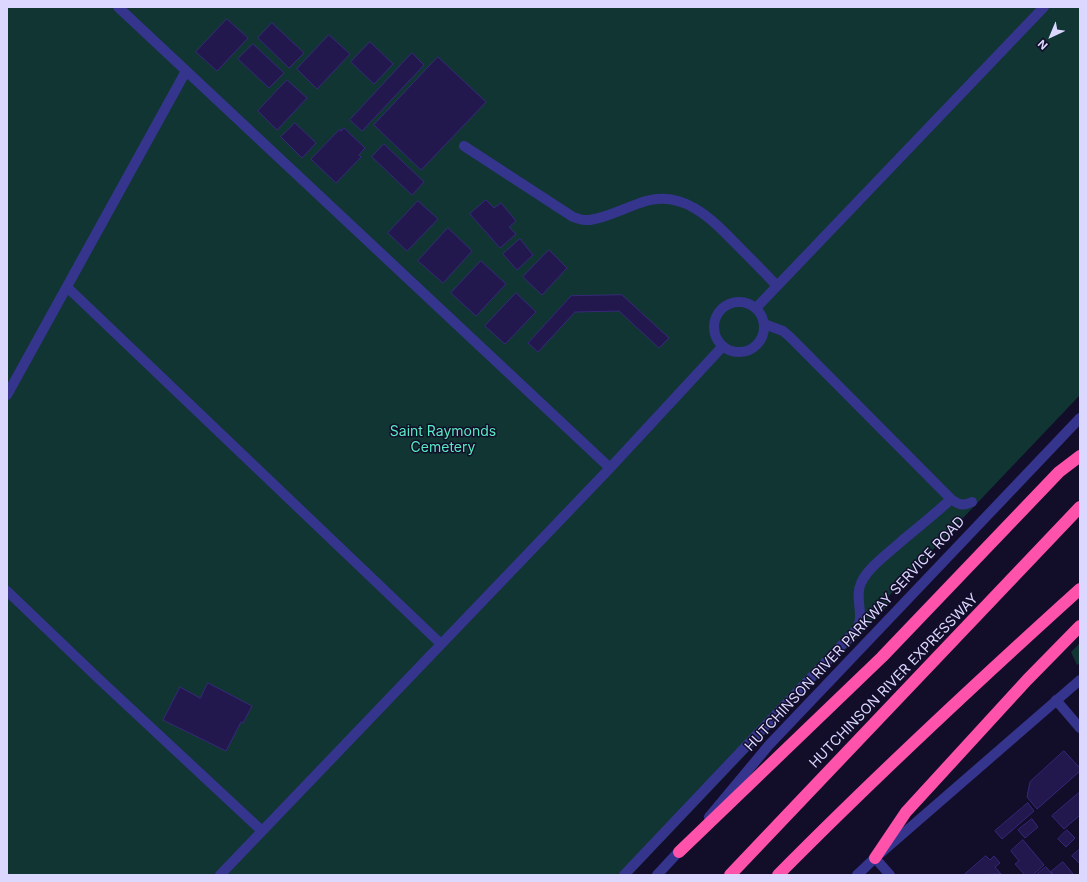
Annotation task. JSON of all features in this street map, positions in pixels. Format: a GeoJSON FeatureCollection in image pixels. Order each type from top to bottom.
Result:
{"type":"FeatureCollection","features":[{"type":"Feature","properties":{"kind":"highway"},"geometry":{"type":"LineString","coordinates":[[679,852],[882,657],[1059,472],[1080,456]]}},
{"type":"Feature","properties":{"kind":"highway","name":"HUTCHINSON RIVER EXPRESSWAY"},"geometry":{"type":"LineString","coordinates":[[730,875],[1080,507]]}},
{"type":"Feature","properties":{"kind":"highway"},"geometry":{"type":"LineString","coordinates":[[778,875],[903,752],[1080,589]]}},
{"type":"Feature","properties":{"kind":"highway"},"geometry":{"type":"LineString","coordinates":[[875,858],[906,812],[1080,626]]}},
{"type":"Feature","properties":{"kind":"street"},"geometry":{"type":"LineString","coordinates":[[118,7],[610,468]]}},
{"type":"Feature","properties":{"kind":"street"},"geometry":{"type":"LineString","coordinates":[[756,308],[1044,7]]}},
{"type":"Feature","properties":{"kind":"street"},"geometry":{"type":"LineString","coordinates":[[7,395],[186,71]]}},
{"type":"Feature","properties":{"kind":"street"},"geometry":{"type":"LineString","coordinates":[[464,146],[573,217],[584,220],[595,220],[647,200],[663,198],[682,202],[698,210],[714,222],[778,286]]}},
{"type":"Feature","properties":{"kind":"street"},"geometry":{"type":"LineString","coordinates":[[67,287],[441,644]]}},
{"type":"Feature","properties":{"kind":"street"},"geometry":{"type":"LineString","coordinates":[[742,302],[756,308],[761,315],[764,324],[764,332],[761,340],[755,347],[747,351],[739,352],[730,350],[723,346],[715,332],[714,324],[720,310],[727,305],[742,302]]}},
{"type":"Feature","properties":{"kind":"street"},"geometry":{"type":"LineString","coordinates":[[764,324],[783,331],[790,337],[952,500],[959,505],[966,505],[972,502]]}},
{"type":"Feature","properties":{"kind":"street"},"geometry":{"type":"LineString","coordinates":[[220,875],[610,468],[723,346]]}},
{"type":"Feature","properties":{"kind":"street","name":"HUTCHINSON RIVER PARKWAY SERVICE ROAD"},"geometry":{"type":"LineString","coordinates":[[657,875],[679,852],[769,744],[1080,418]]}},
{"type":"Feature","properties":{"kind":"street"},"geometry":{"type":"LineString","coordinates":[[624,875],[857,629],[860,620],[858,597],[859,589],[862,581],[870,571],[884,556],[952,500]]}},
{"type":"Feature","properties":{"kind":"street"},"geometry":{"type":"LineString","coordinates":[[7,591],[262,832]]}},
{"type":"Feature","properties":{"kind":"street"},"geometry":{"type":"LineString","coordinates":[[857,875],[1080,680]]}},
{"type":"Feature","properties":{"kind":"street"},"geometry":{"type":"LineString","coordinates":[[1056,700],[1080,728]]}},
{"type":"Feature","properties":{"kind":"street"},"geometry":{"type":"LineString","coordinates":[[875,858],[890,875]]}},
{"type":"Feature","properties":{"kind":"green space","name":"Saint Raymonds Cemetery"},"geometry":{"type":"Polygon","coordinates":[[[7,7],[1080,7],[1080,395],[886,599],[889,604],[631,875],[7,875],[7,7]]]}},
{"type":"Feature","properties":{"kind":"green space"},"geometry":{"type":"Polygon","coordinates":[[[1080,643],[1080,663],[1077,665],[1071,652],[1080,643]]]}},
{"type":"Feature","properties":{"kind":"building"},"geometry":{"type":"Polygon","coordinates":[[[227,19],[248,38],[217,71],[196,52],[227,19]]]}},
{"type":"Feature","properties":{"kind":"building"},"geometry":{"type":"Polygon","coordinates":[[[272,23],[304,53],[289,68],[258,38],[272,23]]]}},
{"type":"Feature","properties":{"kind":"building"},"geometry":{"type":"Polygon","coordinates":[[[329,35],[350,54],[317,89],[297,69],[329,35]]]}},
{"type":"Feature","properties":{"kind":"building"},"geometry":{"type":"Polygon","coordinates":[[[370,42],[393,64],[374,84],[351,62],[370,42]]]}},
{"type":"Feature","properties":{"kind":"building"},"geometry":{"type":"Polygon","coordinates":[[[253,44],[284,73],[269,88],[238,59],[253,44]]]}},
{"type":"Feature","properties":{"kind":"building"},"geometry":{"type":"Polygon","coordinates":[[[412,53],[424,65],[362,131],[350,120],[412,53]]]}},
{"type":"Feature","properties":{"kind":"building"},"geometry":{"type":"Polygon","coordinates":[[[438,57],[486,102],[421,170],[374,125],[438,57]]]}},
{"type":"Feature","properties":{"kind":"building"},"geometry":{"type":"Polygon","coordinates":[[[287,80],[307,98],[277,130],[258,111],[287,80]]]}},
{"type":"Feature","properties":{"kind":"building"},"geometry":{"type":"Polygon","coordinates":[[[295,123],[316,143],[302,158],[281,137],[295,123]]]}},
{"type":"Feature","properties":{"kind":"building"},"geometry":{"type":"Polygon","coordinates":[[[344,128],[365,148],[359,155],[361,157],[336,183],[311,159],[340,129],[341,131],[344,128]]]}},
{"type":"Feature","properties":{"kind":"building"},"geometry":{"type":"Polygon","coordinates":[[[384,144],[424,182],[412,195],[372,157],[384,144]]]}},
{"type":"Feature","properties":{"kind":"building"},"geometry":{"type":"Polygon","coordinates":[[[486,200],[494,208],[501,203],[516,221],[509,227],[516,234],[500,248],[470,214],[486,200]]]}},
{"type":"Feature","properties":{"kind":"building"},"geometry":{"type":"Polygon","coordinates":[[[418,201],[438,219],[407,251],[388,233],[418,201]]]}},
{"type":"Feature","properties":{"kind":"building"},"geometry":{"type":"Polygon","coordinates":[[[448,228],[472,251],[443,283],[418,261],[448,228]]]}},
{"type":"Feature","properties":{"kind":"building"},"geometry":{"type":"Polygon","coordinates":[[[520,239],[533,255],[517,270],[503,254],[520,239]]]}},
{"type":"Feature","properties":{"kind":"building"},"geometry":{"type":"Polygon","coordinates":[[[549,250],[567,268],[542,295],[523,277],[549,250]]]}},
{"type":"Feature","properties":{"kind":"building"},"geometry":{"type":"Polygon","coordinates":[[[481,261],[506,284],[476,316],[451,293],[481,261]]]}},
{"type":"Feature","properties":{"kind":"building"},"geometry":{"type":"Polygon","coordinates":[[[516,293],[536,312],[505,344],[485,326],[516,293]]]}},
{"type":"Feature","properties":{"kind":"building"},"geometry":{"type":"Polygon","coordinates":[[[622,295],[669,338],[659,348],[619,311],[575,312],[538,352],[528,343],[571,296],[622,295]]]}},
{"type":"Feature","properties":{"kind":"building"},"geometry":{"type":"Polygon","coordinates":[[[208,683],[252,706],[243,723],[241,722],[226,751],[163,720],[180,687],[200,698],[208,683]]]}},
{"type":"Feature","properties":{"kind":"building"},"geometry":{"type":"Polygon","coordinates":[[[1064,751],[1080,768],[1080,771],[1037,809],[1027,797],[1030,782],[1064,751]]]}},
{"type":"Feature","properties":{"kind":"building"},"geometry":{"type":"Polygon","coordinates":[[[1080,792],[1080,815],[1064,829],[1052,816],[1080,792]]]}},
{"type":"Feature","properties":{"kind":"building"},"geometry":{"type":"Polygon","coordinates":[[[1028,803],[1034,811],[1002,839],[995,831],[1028,803]]]}},
{"type":"Feature","properties":{"kind":"building"},"geometry":{"type":"Polygon","coordinates":[[[1032,819],[1038,827],[1025,838],[1018,830],[1032,819]]]}},
{"type":"Feature","properties":{"kind":"building"},"geometry":{"type":"Polygon","coordinates":[[[1067,830],[1075,838],[1066,847],[1058,839],[1067,830]]]}},
{"type":"Feature","properties":{"kind":"building"},"geometry":{"type":"Polygon","coordinates":[[[1023,840],[1044,865],[1033,875],[1025,875],[1015,864],[1019,861],[1011,851],[1023,840]]]}},
{"type":"Feature","properties":{"kind":"building"},"geometry":{"type":"Polygon","coordinates":[[[1080,849],[1080,864],[1072,856],[1080,849]]]}},
{"type":"Feature","properties":{"kind":"building"},"geometry":{"type":"Polygon","coordinates":[[[986,856],[990,860],[994,856],[1000,863],[995,867],[1001,874],[964,875],[986,856]]]}},
{"type":"Feature","properties":{"kind":"building"},"geometry":{"type":"Polygon","coordinates":[[[1063,862],[1074,875],[1054,875],[1051,872],[1063,862]]]}},
{"type":"Feature","properties":{"kind":"building"},"geometry":{"type":"Polygon","coordinates":[[[1046,867],[1053,875],[1036,875],[1046,867]]]}}]}
